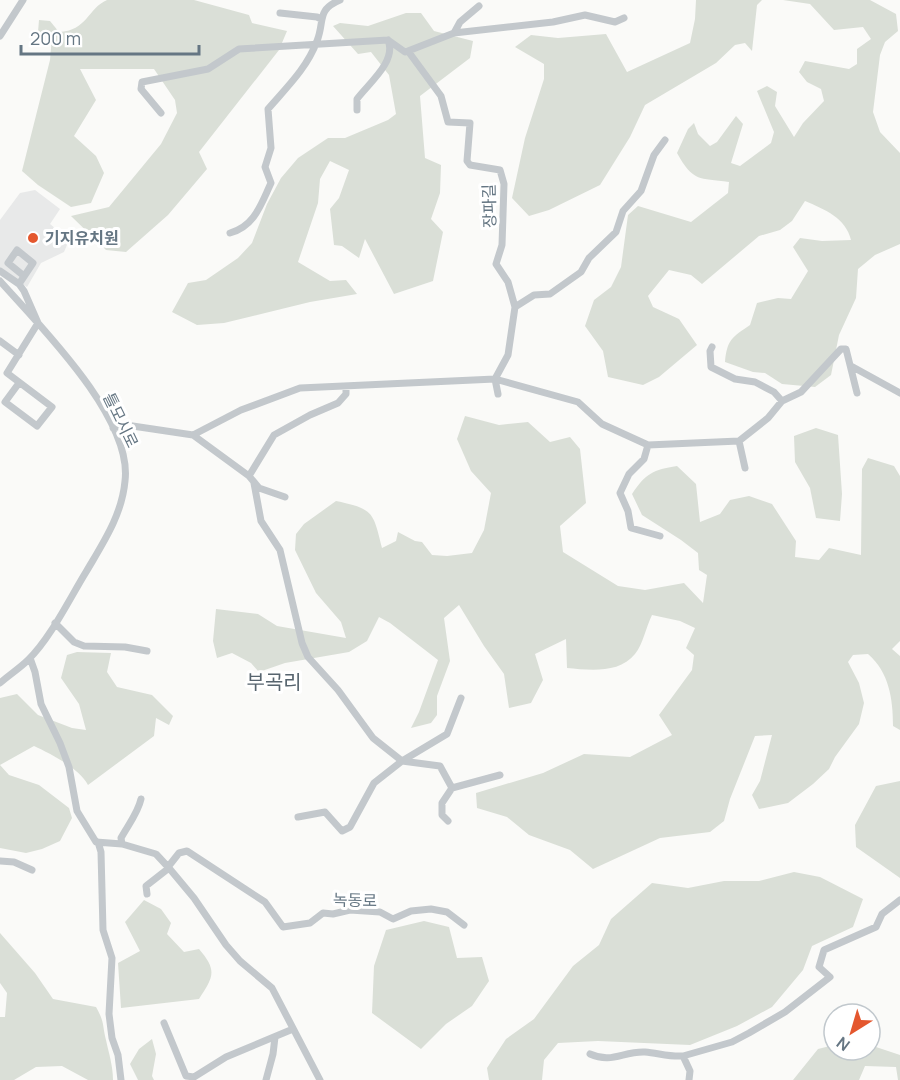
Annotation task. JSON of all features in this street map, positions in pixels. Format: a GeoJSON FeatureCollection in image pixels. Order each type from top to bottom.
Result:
{"type":"FeatureCollection","features":[{"type":"Feature","properties":{"kind":"street"},"geometry":{"type":"LineString","coordinates":[[0,36],[3,23],[23,0]]}},
{"type":"Feature","properties":{"kind":"street"},"geometry":{"type":"LineString","coordinates":[[230,233],[242,230],[254,219],[271,183],[265,167],[271,148],[268,109],[304,68],[316,43],[321,19],[327,7],[340,0]]}},
{"type":"Feature","properties":{"kind":"street"},"geometry":{"type":"LineString","coordinates":[[454,33],[460,22],[479,6]]}},
{"type":"Feature","properties":{"kind":"street"},"geometry":{"type":"LineString","coordinates":[[280,13],[321,19]]}},
{"type":"Feature","properties":{"kind":"street"},"geometry":{"type":"LineString","coordinates":[[408,51],[454,33],[553,22],[585,15],[615,22],[624,18]]}},
{"type":"Feature","properties":{"kind":"street"},"geometry":{"type":"LineString","coordinates":[[161,113],[141,89],[142,82],[208,69],[239,49],[388,40],[390,45],[388,59],[357,99],[357,110]]}},
{"type":"Feature","properties":{"kind":"street","name":"장파길"},"geometry":{"type":"LineString","coordinates":[[388,40],[405,52],[408,51],[441,96],[448,122],[470,123],[467,161],[470,165],[500,170],[504,184],[502,245],[496,264],[507,282],[515,307]]}},
{"type":"Feature","properties":{"kind":"street"},"geometry":{"type":"LineString","coordinates":[[498,394],[495,379],[508,355],[515,307],[534,295],[550,294],[581,272],[589,258],[616,232],[623,211],[641,191],[654,155],[665,140]]}},
{"type":"Feature","properties":{"kind":"street"},"geometry":{"type":"LineString","coordinates":[[0,271],[19,284],[38,323],[7,373]]}},
{"type":"Feature","properties":{"kind":"street"},"geometry":{"type":"LineString","coordinates":[[19,284],[24,276]]}},
{"type":"Feature","properties":{"kind":"street","name":"틀모시로"},"geometry":{"type":"LineString","coordinates":[[0,281],[69,358],[113,428],[124,451],[126,462],[123,492],[111,530],[55,623],[30,658],[0,683]]}},
{"type":"Feature","properties":{"kind":"street"},"geometry":{"type":"LineString","coordinates":[[0,341],[19,355]]}},
{"type":"Feature","properties":{"kind":"street"},"geometry":{"type":"LineString","coordinates":[[712,347],[711,367],[735,378],[755,382],[774,392],[782,401]]}},
{"type":"Feature","properties":{"kind":"street"},"geometry":{"type":"LineString","coordinates":[[193,435],[241,410],[300,388],[495,379],[578,402],[602,424],[648,445],[739,441],[768,418],[782,401],[801,392],[841,349],[846,349],[857,393]]}},
{"type":"Feature","properties":{"kind":"street"},"geometry":{"type":"LineString","coordinates":[[851,366],[900,393]]}},
{"type":"Feature","properties":{"kind":"street"},"geometry":{"type":"LineString","coordinates":[[0,368],[7,373],[52,407],[38,426],[5,402],[20,383]]}},
{"type":"Feature","properties":{"kind":"street"},"geometry":{"type":"LineString","coordinates":[[346,386],[346,394],[338,403],[274,435],[252,480],[261,521],[280,550],[308,657],[338,690],[373,738],[402,761],[440,766],[452,788]]}},
{"type":"Feature","properties":{"kind":"street"},"geometry":{"type":"LineString","coordinates":[[113,428],[126,425],[193,435],[252,480],[258,488],[285,497]]}},
{"type":"Feature","properties":{"kind":"street"},"geometry":{"type":"LineString","coordinates":[[739,441],[746,468]]}},
{"type":"Feature","properties":{"kind":"street"},"geometry":{"type":"LineString","coordinates":[[648,445],[644,459],[629,474],[620,493],[628,511],[631,528],[660,536]]}},
{"type":"Feature","properties":{"kind":"street"},"geometry":{"type":"LineString","coordinates":[[55,623],[74,642],[84,646],[125,647],[147,651]]}},
{"type":"Feature","properties":{"kind":"street"},"geometry":{"type":"LineString","coordinates":[[30,658],[41,704],[69,767],[77,811],[98,842],[103,930],[112,958],[110,1014],[112,1038],[118,1055],[121,1080]]}},
{"type":"Feature","properties":{"kind":"street"},"geometry":{"type":"LineString","coordinates":[[298,817],[325,812],[342,831],[350,826],[374,783],[402,761],[447,734],[461,698]]}},
{"type":"Feature","properties":{"kind":"street"},"geometry":{"type":"LineString","coordinates":[[448,821],[442,815],[442,803],[452,788],[500,775]]}},
{"type":"Feature","properties":{"kind":"street"},"geometry":{"type":"LineString","coordinates":[[122,844],[121,838],[132,817],[139,810],[141,799]]}},
{"type":"Feature","properties":{"kind":"street"},"geometry":{"type":"LineString","coordinates":[[98,842],[122,844],[156,854],[169,867],[240,962],[272,988],[320,1080]]}},
{"type":"Feature","properties":{"kind":"street","name":"녹동로"},"geometry":{"type":"LineString","coordinates":[[147,894],[146,886],[169,867],[179,853],[188,851],[266,903],[283,927],[310,923],[323,913],[380,912],[393,919],[411,911],[431,909],[447,912],[464,925]]}},
{"type":"Feature","properties":{"kind":"street"},"geometry":{"type":"LineString","coordinates":[[0,861],[14,862],[32,870]]}},
{"type":"Feature","properties":{"kind":"street"},"geometry":{"type":"LineString","coordinates":[[590,1054],[598,1058],[614,1059],[632,1053],[646,1052],[669,1057],[683,1056],[732,1042],[785,1012],[830,977],[819,967],[824,950],[876,927],[882,914],[900,900]]}},
{"type":"Feature","properties":{"kind":"street"},"geometry":{"type":"LineString","coordinates":[[164,1023],[186,1076],[194,1077],[226,1057],[293,1029]]}},
{"type":"Feature","properties":{"kind":"street"},"geometry":{"type":"LineString","coordinates":[[269,1079],[274,1036]]}},
{"type":"Feature","properties":{"kind":"street"},"geometry":{"type":"LineString","coordinates":[[683,1056],[690,1071],[689,1080]]}},
{"type":"Feature","properties":{"kind":"shaded area"},"geometry":{"type":"Polygon","coordinates":[[[107,0],[194,0],[249,15],[252,23],[287,31],[279,50],[199,152],[207,169],[168,215],[126,252],[106,250],[71,216],[109,207],[161,144],[177,113],[175,100],[154,69],[80,69],[96,100],[74,136],[96,156],[104,173],[91,203],[71,207],[38,185],[22,171],[50,60],[52,36],[38,32],[39,20],[50,21],[59,32],[68,31],[76,28],[95,8],[107,0]]]}},
{"type":"Feature","properties":{"kind":"shaded area"},"geometry":{"type":"Polygon","coordinates":[[[696,0],[762,0],[757,5],[752,51],[745,43],[735,45],[716,63],[645,105],[630,137],[600,185],[549,210],[529,216],[512,198],[525,138],[544,79],[544,64],[515,47],[531,35],[558,38],[606,34],[627,72],[690,43],[696,0]]]}},
{"type":"Feature","properties":{"kind":"shaded area"},"geometry":{"type":"Polygon","coordinates":[[[783,0],[870,0],[896,14],[898,31],[885,42],[880,55],[873,112],[880,132],[900,153],[900,244],[875,255],[858,269],[856,298],[839,335],[831,375],[815,387],[782,384],[765,373],[753,372],[725,362],[729,344],[735,336],[750,325],[757,303],[778,298],[791,299],[808,271],[793,247],[800,238],[822,241],[851,240],[839,220],[827,211],[805,201],[792,221],[780,230],[759,236],[702,284],[691,275],[669,270],[648,296],[653,307],[679,319],[697,345],[659,377],[643,385],[608,377],[603,351],[585,326],[594,300],[611,287],[621,267],[628,215],[638,206],[691,222],[728,193],[729,182],[698,177],[688,169],[677,153],[688,129],[694,123],[698,134],[710,146],[717,142],[736,116],[743,124],[731,163],[740,166],[771,143],[774,132],[757,91],[767,86],[777,92],[775,106],[794,137],[803,123],[824,101],[821,89],[807,82],[799,72],[805,61],[849,69],[857,64],[857,49],[871,39],[863,27],[834,30],[810,4],[783,0]]]}},
{"type":"Feature","properties":{"kind":"shaded area"},"geometry":{"type":"Polygon","coordinates":[[[406,13],[421,13],[434,31],[473,41],[470,58],[420,96],[425,158],[441,165],[440,193],[431,219],[443,232],[433,281],[394,294],[365,239],[359,258],[342,246],[334,245],[330,209],[339,198],[349,170],[330,161],[320,179],[318,203],[298,262],[330,281],[346,280],[357,294],[310,302],[224,323],[197,325],[172,312],[188,283],[206,280],[238,258],[252,243],[267,204],[281,178],[298,158],[328,138],[345,138],[388,120],[396,114],[389,75],[371,52],[358,54],[333,26],[340,23],[368,26],[406,13]]]}},
{"type":"Feature","properties":{"kind":"shaded area","name":"기지유치원"},"geometry":{"type":"Polygon","coordinates":[[[35,190],[60,209],[50,224],[69,240],[64,252],[41,263],[27,287],[0,267],[0,220],[20,193],[35,190]]]}},
{"type":"Feature","properties":{"kind":"shaded area"},"geometry":{"type":"Polygon","coordinates":[[[465,416],[499,425],[528,422],[550,442],[570,437],[580,449],[586,503],[560,526],[563,552],[618,586],[645,590],[684,583],[703,603],[707,575],[699,570],[698,553],[642,515],[632,494],[646,477],[656,471],[677,466],[696,484],[700,522],[720,514],[730,500],[749,496],[772,504],[796,541],[795,557],[819,560],[829,548],[861,555],[862,469],[868,458],[894,466],[900,476],[900,641],[892,649],[900,656],[900,730],[893,726],[891,696],[881,669],[868,654],[853,655],[848,662],[859,683],[864,703],[859,724],[829,769],[813,784],[788,803],[759,809],[752,795],[760,781],[772,735],[755,736],[730,799],[724,821],[710,832],[660,838],[593,869],[570,850],[529,835],[507,817],[477,808],[476,793],[543,773],[584,754],[630,757],[672,735],[659,715],[692,670],[694,655],[686,648],[695,628],[680,621],[652,615],[635,654],[621,665],[603,669],[567,668],[566,639],[535,654],[543,680],[531,703],[509,708],[504,674],[459,605],[444,618],[450,661],[437,696],[437,715],[431,723],[411,728],[438,660],[379,617],[367,641],[349,652],[285,663],[259,672],[251,663],[232,653],[217,658],[213,641],[216,609],[258,614],[277,626],[346,638],[341,622],[316,593],[295,550],[296,534],[304,524],[336,501],[358,507],[370,514],[374,519],[382,548],[396,541],[398,532],[422,542],[432,555],[472,553],[484,530],[491,493],[471,471],[457,439],[465,416]]]}},
{"type":"Feature","properties":{"kind":"shaded area"},"geometry":{"type":"Polygon","coordinates":[[[816,428],[838,435],[842,494],[840,521],[816,518],[810,488],[795,462],[794,436],[816,428]]]}},
{"type":"Feature","properties":{"kind":"shaded area"},"geometry":{"type":"Polygon","coordinates":[[[77,652],[111,653],[107,672],[117,687],[152,695],[173,716],[169,725],[156,718],[154,736],[88,785],[71,767],[34,746],[0,765],[0,698],[17,694],[38,715],[72,728],[86,730],[79,704],[61,678],[67,655],[77,652]]]}},
{"type":"Feature","properties":{"kind":"shaded area"},"geometry":{"type":"Polygon","coordinates":[[[0,765],[9,775],[39,785],[69,808],[72,818],[60,841],[26,853],[0,848],[0,765]]]}},
{"type":"Feature","properties":{"kind":"shaded area"},"geometry":{"type":"Polygon","coordinates":[[[900,781],[900,878],[856,847],[855,825],[876,786],[900,781]]]}},
{"type":"Feature","properties":{"kind":"shaded area"},"geometry":{"type":"Polygon","coordinates":[[[794,872],[820,877],[863,899],[853,927],[812,946],[803,970],[772,1007],[737,1026],[690,1045],[598,1041],[558,1043],[544,1060],[542,1080],[489,1080],[487,1068],[506,1039],[534,1019],[573,966],[599,945],[611,919],[652,883],[688,888],[724,881],[759,881],[794,872]]]}},
{"type":"Feature","properties":{"kind":"shaded area"},"geometry":{"type":"Polygon","coordinates":[[[144,900],[161,909],[171,923],[167,934],[184,952],[199,949],[209,963],[210,979],[199,999],[121,1008],[118,963],[140,951],[125,922],[144,900]]]}},
{"type":"Feature","properties":{"kind":"shaded area"},"geometry":{"type":"Polygon","coordinates":[[[424,921],[449,927],[457,958],[482,957],[489,981],[472,1006],[446,1024],[421,1049],[372,1013],[374,966],[386,930],[424,921]]]}},
{"type":"Feature","properties":{"kind":"shaded area"},"geometry":{"type":"Polygon","coordinates":[[[0,933],[35,973],[53,999],[96,1007],[103,1024],[113,1080],[88,1080],[62,1066],[36,1067],[14,1080],[0,1080],[0,1017],[5,1017],[7,993],[0,983],[0,933]]]}},
{"type":"Feature","properties":{"kind":"shaded area"},"geometry":{"type":"Polygon","coordinates":[[[152,1039],[156,1054],[152,1076],[154,1080],[138,1080],[130,1064],[139,1049],[152,1039]]]}},
{"type":"Feature","properties":{"kind":"shaded area"},"geometry":{"type":"Polygon","coordinates":[[[822,1048],[822,1062],[882,1062],[882,1049],[900,1055],[900,1080],[898,1080],[896,1067],[865,1066],[859,1080],[793,1080],[818,1049],[822,1048]]]}},
{"type":"Feature","properties":{"kind":"place","name":"기지유치원"},"geometry":{"type":"Point","coordinates":[33,238]}},
{"type":"Feature","properties":{"kind":"district","name":"부곡리"},"geometry":{"type":"Point","coordinates":[274,682]}}]}
